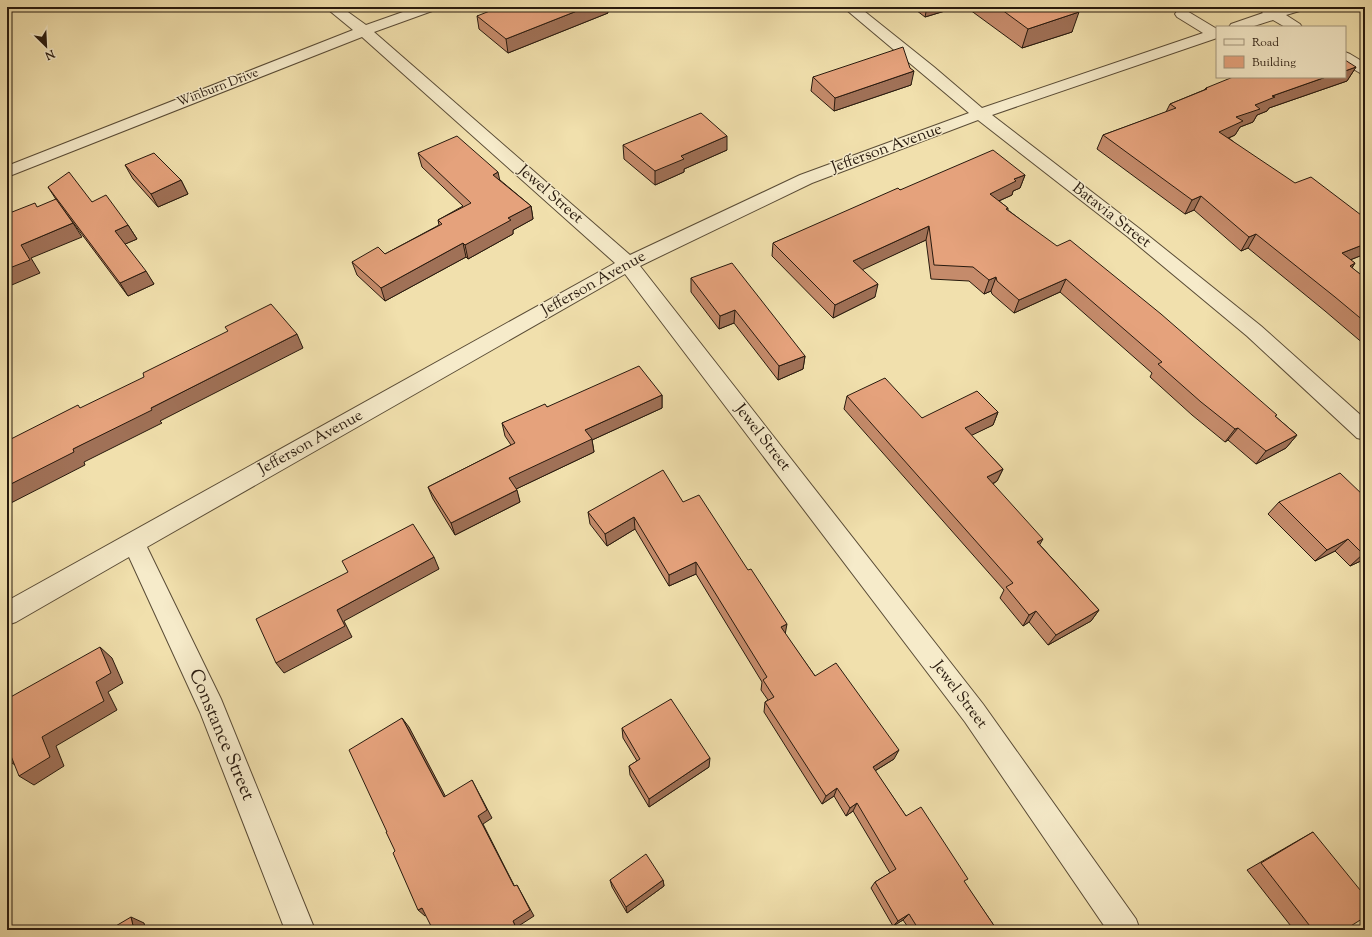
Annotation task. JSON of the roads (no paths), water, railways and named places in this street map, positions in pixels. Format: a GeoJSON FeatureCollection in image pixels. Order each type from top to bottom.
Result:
{"type":"FeatureCollection","features":[{"type":"Feature","properties":{"kind":"street","name":"Jewel Street"},"geometry":{"type":"LineString","coordinates":[[332,7],[364,31],[628,264],[974,713],[1125,930]]}},
{"type":"Feature","properties":{"kind":"street","name":"Winburn Drive"},"geometry":{"type":"LineString","coordinates":[[7,172],[364,31],[430,7]]}},
{"type":"Feature","properties":{"kind":"street","name":"Batavia Street"},"geometry":{"type":"LineString","coordinates":[[850,7],[929,70],[980,114],[1134,233],[1248,326],[1365,432]]}},
{"type":"Feature","properties":{"kind":"street"},"geometry":{"type":"LineString","coordinates":[[1238,26],[1268,10],[1298,7]]}},
{"type":"Feature","properties":{"kind":"street"},"geometry":{"type":"LineString","coordinates":[[1268,10],[1293,26]]}},
{"type":"Feature","properties":{"kind":"street"},"geometry":{"type":"LineString","coordinates":[[1182,14],[1216,34]]}},
{"type":"Feature","properties":{"kind":"street","name":"Jefferson Avenue"},"geometry":{"type":"LineString","coordinates":[[7,614],[628,264],[806,179],[980,114],[1216,34]]}},
{"type":"Feature","properties":{"kind":"street"},"geometry":{"type":"LineString","coordinates":[[1346,58],[1365,70]]}},
{"type":"Feature","properties":{"kind":"street","name":"Constance Street"},"geometry":{"type":"LineString","coordinates":[[134,543],[212,708],[300,930]]}}]}
